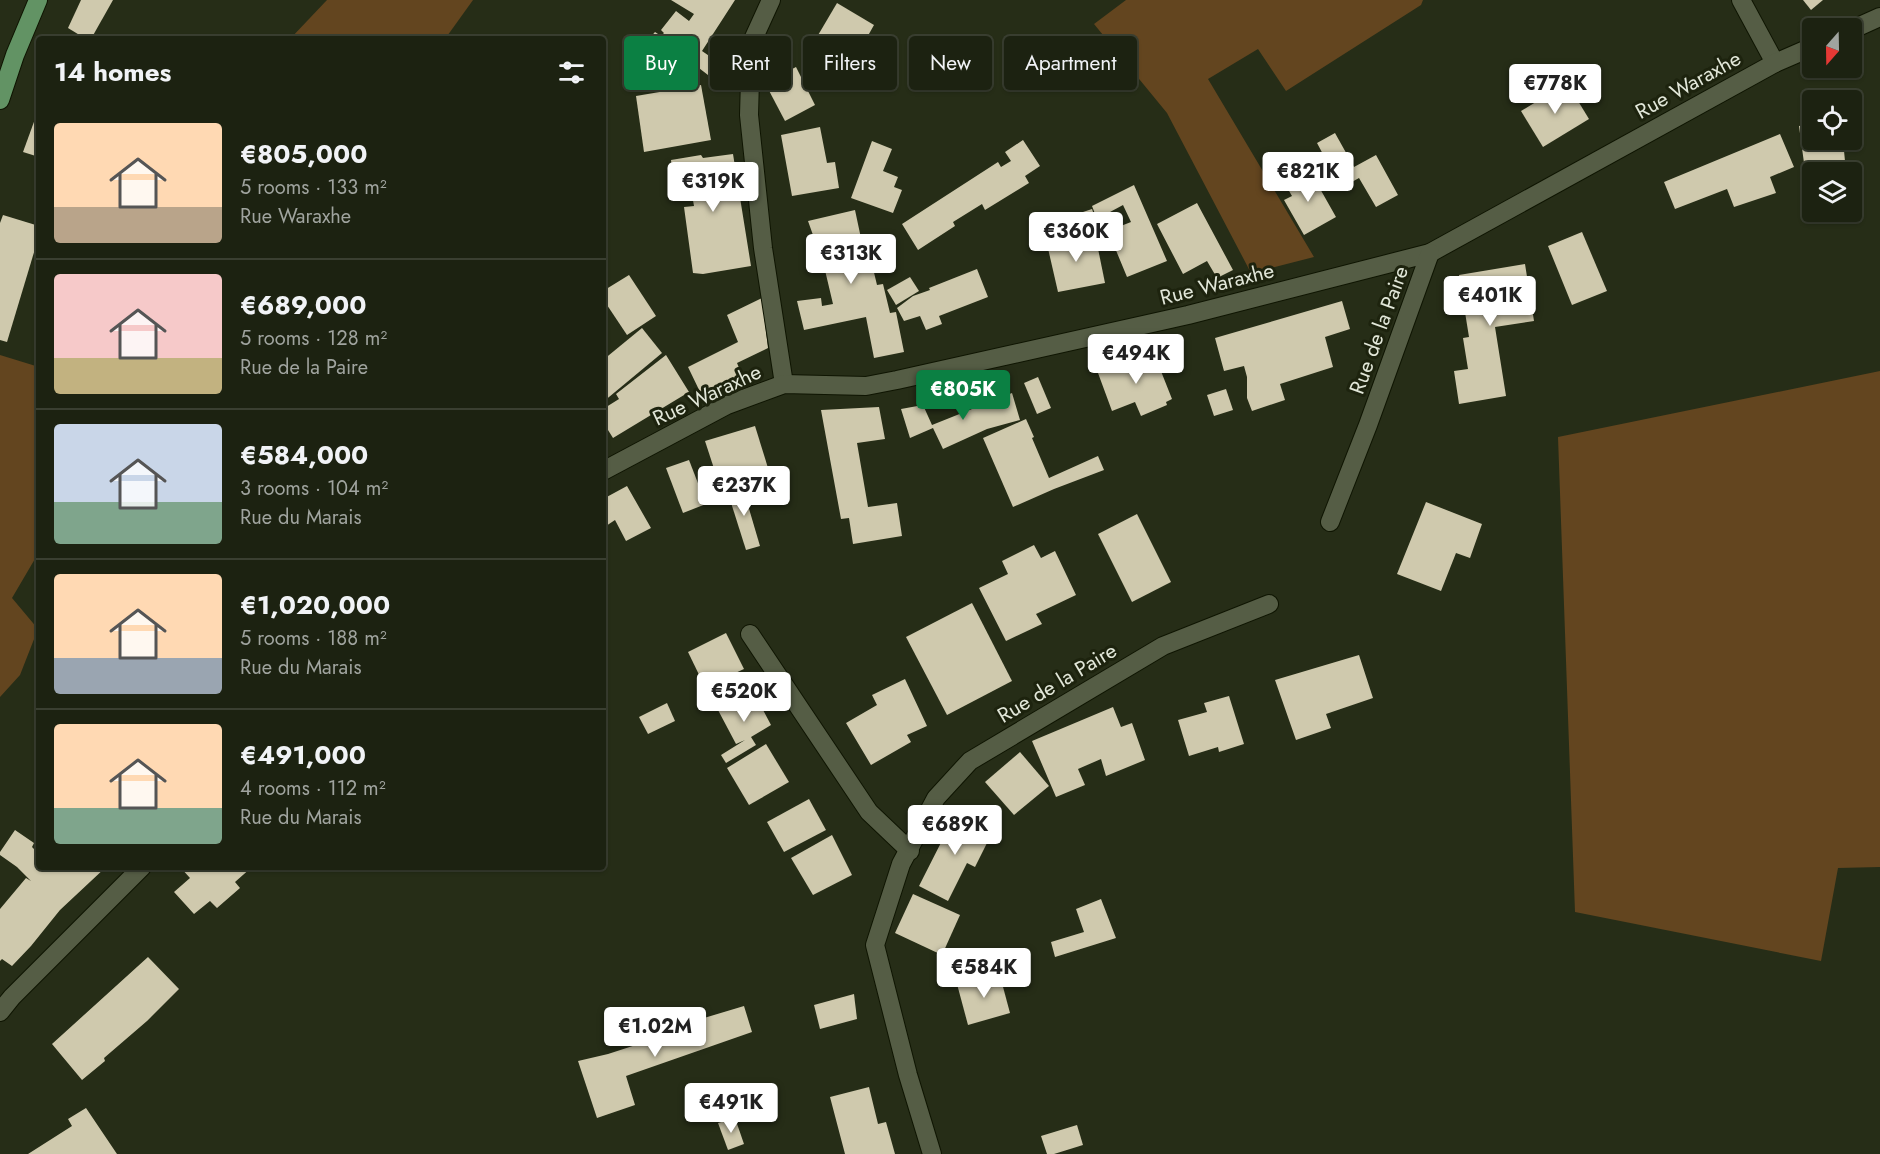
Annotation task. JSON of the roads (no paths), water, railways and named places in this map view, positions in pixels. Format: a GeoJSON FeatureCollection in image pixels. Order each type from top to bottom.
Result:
{"type":"FeatureCollection","features":[{"type":"Feature","properties":{"kind":"main road"},"geometry":{"type":"LineString","coordinates":[[0,100],[15,55],[38,0]]}},
{"type":"Feature","properties":{"kind":"street"},"geometry":{"type":"LineString","coordinates":[[771,0],[751,44],[749,115],[763,248],[784,384]]}},
{"type":"Feature","properties":{"kind":"street"},"geometry":{"type":"LineString","coordinates":[[1741,0],[1775,63]]}},
{"type":"Feature","properties":{"kind":"street"},"geometry":{"type":"LineString","coordinates":[[1862,25],[1880,18]]}},
{"type":"Feature","properties":{"kind":"street","name":"Rue Waraxhe"},"geometry":{"type":"LineString","coordinates":[[606,469],[727,405],[784,384],[866,386],[897,380],[1188,315],[1430,254],[1775,63],[1802,51]]}},
{"type":"Feature","properties":{"kind":"street","name":"Rue de la Paire"},"geometry":{"type":"LineString","coordinates":[[1330,522],[1430,254]]}},
{"type":"Feature","properties":{"kind":"street","name":"Rue de la Paire"},"geometry":{"type":"LineString","coordinates":[[932,1154],[908,1075],[874,945],[901,864],[910,851],[936,798],[970,761],[1163,646],[1269,604]]}},
{"type":"Feature","properties":{"kind":"street"},"geometry":{"type":"LineString","coordinates":[[750,634],[869,812],[910,851]]}},
{"type":"Feature","properties":{"kind":"street"},"geometry":{"type":"LineString","coordinates":[[0,1012],[12,997],[139,870]]}}]}
